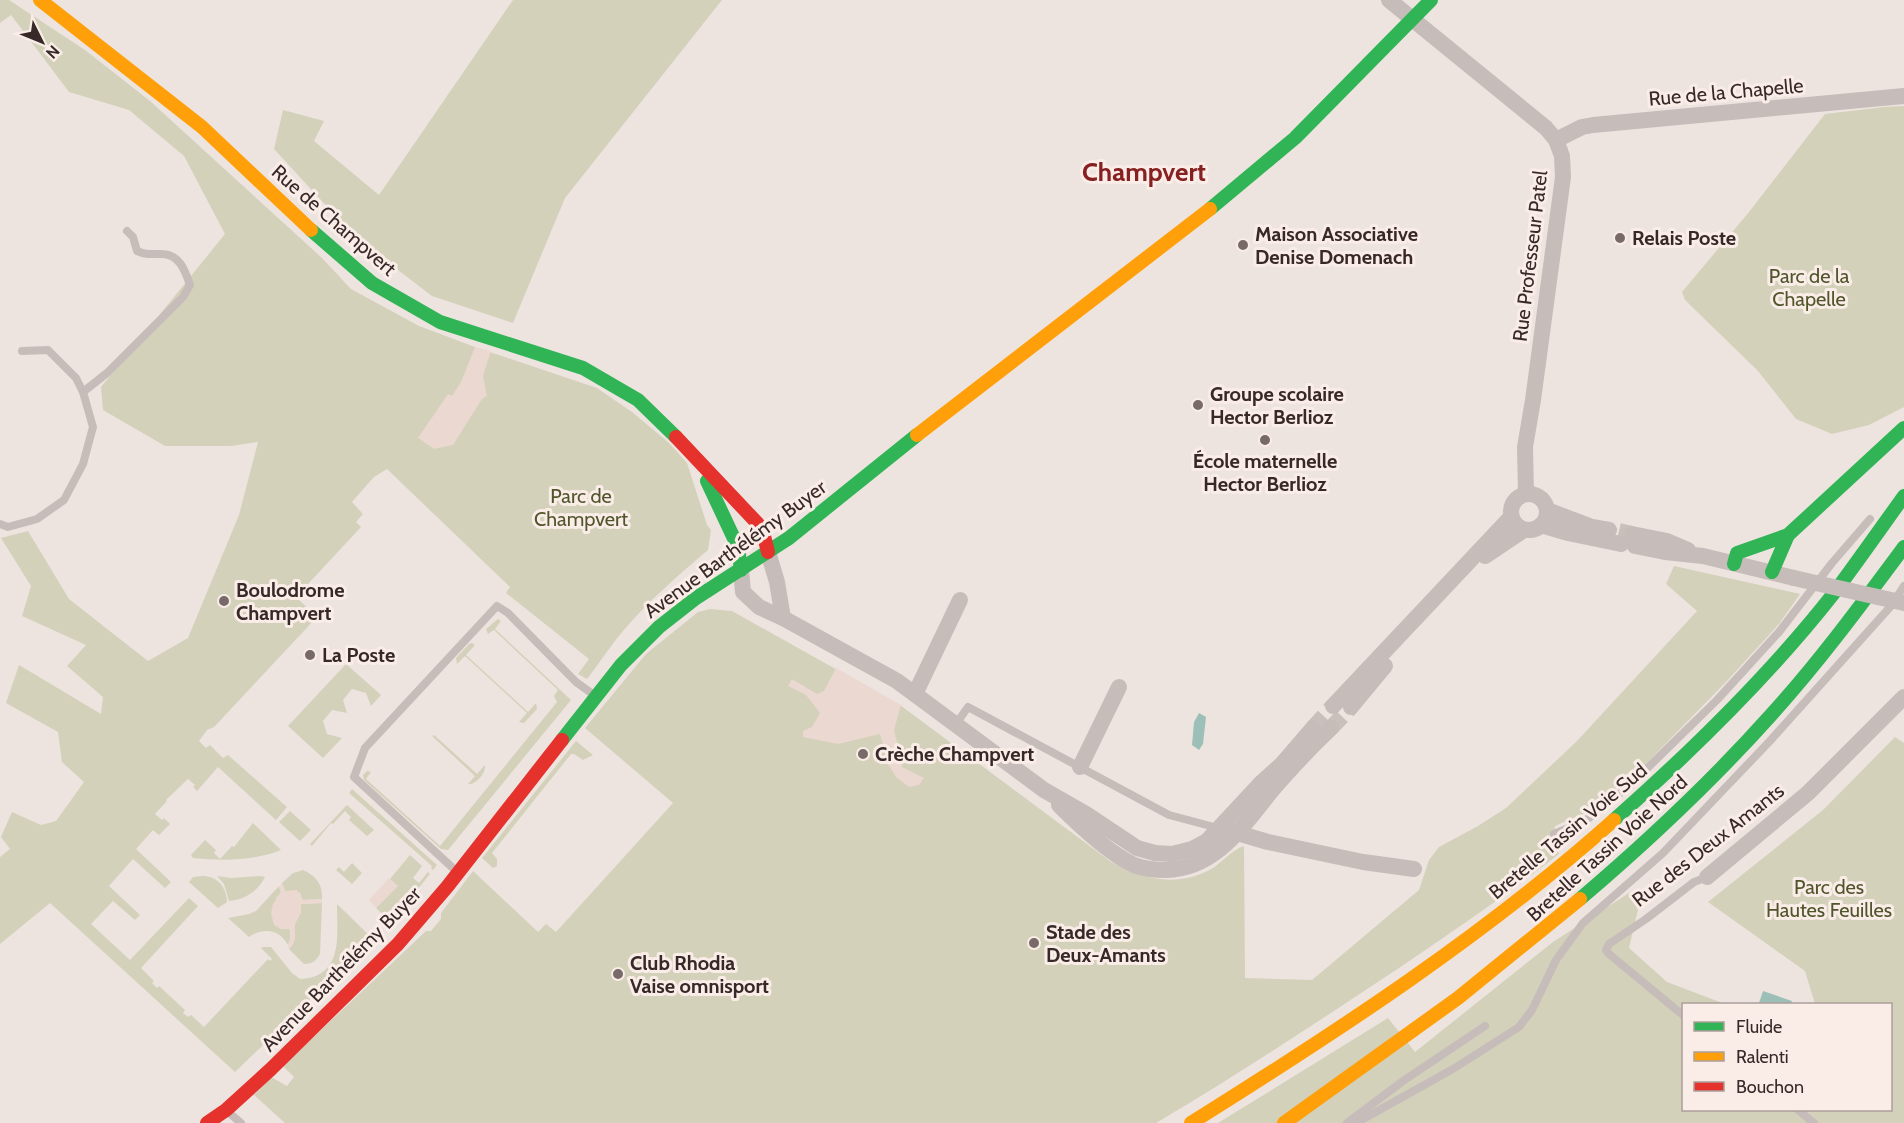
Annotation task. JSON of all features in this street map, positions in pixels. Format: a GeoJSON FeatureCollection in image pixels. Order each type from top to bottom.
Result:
{"type":"FeatureCollection","features":[{"type":"Feature","properties":{"kind":"main road","name":"Rue de Champvert"},"geometry":{"type":"LineString","coordinates":[[40,0],[202,127],[290,211],[372,283],[440,322],[583,368],[638,400],[694,454],[759,525],[768,552]]}},
{"type":"Feature","properties":{"kind":"main road","name":"Avenue Barthélémy Buyer"},"geometry":{"type":"LineString","coordinates":[[207,1123],[226,1110],[271,1069],[398,944],[458,873],[621,665],[659,627],[696,598],[789,538],[891,455],[1224,198],[1295,138],[1431,0]]}},
{"type":"Feature","properties":{"kind":"main road"},"geometry":{"type":"LineString","coordinates":[[1772,572],[1776,557],[1788,535],[1904,428]]}},
{"type":"Feature","properties":{"kind":"main road","name":"Rue de Champvert"},"geometry":{"type":"LineString","coordinates":[[694,454],[738,548],[741,570]]}},
{"type":"Feature","properties":{"kind":"main road","name":"Bretelle Tassin Voie Sud"},"geometry":{"type":"LineString","coordinates":[[1191,1123],[1398,988],[1472,936],[1597,837],[1728,714],[1803,631],[1854,568],[1904,496]]}},
{"type":"Feature","properties":{"kind":"main road"},"geometry":{"type":"LineString","coordinates":[[1734,564],[1737,553],[1788,535]]}},
{"type":"Feature","properties":{"kind":"main road","name":"Bretelle Tassin Voie Nord"},"geometry":{"type":"LineString","coordinates":[[1284,1123],[1391,1049],[1483,980],[1589,894],[1660,829],[1727,764],[1799,684],[1822,657],[1904,547]]}},
{"type":"Feature","properties":{"kind":"street"},"geometry":{"type":"LineString","coordinates":[[1389,0],[1534,117],[1556,140]]}},
{"type":"Feature","properties":{"kind":"street","name":"Rue de la Chapelle"},"geometry":{"type":"LineString","coordinates":[[1556,140],[1582,127],[1904,96]]}},
{"type":"Feature","properties":{"kind":"street","name":"Rue Professeur Patel"},"geometry":{"type":"LineString","coordinates":[[1526,494],[1525,447],[1563,177],[1562,156],[1556,140]]}},
{"type":"Feature","properties":{"kind":"street"},"geometry":{"type":"LineString","coordinates":[[1333,706],[1511,517],[1512,505],[1520,496],[1537,495],[1542,499],[1544,518],[1536,529],[1524,530],[1486,554],[1351,706]]}},
{"type":"Feature","properties":{"kind":"street"},"geometry":{"type":"LineString","coordinates":[[1511,517],[1518,527],[1524,530]]}},
{"type":"Feature","properties":{"kind":"street"},"geometry":{"type":"LineString","coordinates":[[1544,518],[1568,533],[1627,539],[1665,552],[1702,556],[1904,603]]}},
{"type":"Feature","properties":{"kind":"street"},"geometry":{"type":"LineString","coordinates":[[768,552],[777,582],[783,618]]}},
{"type":"Feature","properties":{"kind":"street"},"geometry":{"type":"LineString","coordinates":[[741,570],[742,592],[759,608],[783,618],[897,681],[1044,790],[1074,820],[1135,866],[1155,870],[1194,867],[1223,848],[1228,830],[1261,783],[1303,742],[1313,728]]}},
{"type":"Feature","properties":{"kind":"street"},"geometry":{"type":"LineString","coordinates":[[915,694],[960,600]]}},
{"type":"Feature","properties":{"kind":"street"},"geometry":{"type":"LineString","coordinates":[[1080,767],[1119,687]]}},
{"type":"Feature","properties":{"kind":"street","name":"Rue des Deux Amants"},"geometry":{"type":"LineString","coordinates":[[1707,877],[1808,793],[1904,697]]}},
{"type":"Feature","properties":{"kind":"street"},"geometry":{"type":"LineString","coordinates":[[1228,830],[1331,728]]}},
{"type":"Feature","properties":{"kind":"street"},"geometry":{"type":"LineString","coordinates":[[1228,830],[1268,842],[1363,862],[1414,869]]}},
{"type":"Feature","properties":{"kind":"lane"},"geometry":{"type":"LineString","coordinates":[[83,392],[107,373],[183,297],[190,285],[184,268],[176,258],[167,253],[146,255],[137,251],[133,237],[127,231]]}},
{"type":"Feature","properties":{"kind":"lane"},"geometry":{"type":"LineString","coordinates":[[0,524],[8,527],[37,519],[64,500],[83,464],[93,427],[83,392],[76,378],[48,350],[22,351]]}},
{"type":"Feature","properties":{"kind":"lane"},"geometry":{"type":"LineString","coordinates":[[1554,834],[1585,821],[1628,787],[1717,700],[1779,632],[1832,563],[1880,508]]}},
{"type":"Feature","properties":{"kind":"lane"},"geometry":{"type":"LineString","coordinates":[[1853,539],[1854,568]]}},
{"type":"Feature","properties":{"kind":"lane"},"geometry":{"type":"LineString","coordinates":[[1890,568],[1904,562]]}},
{"type":"Feature","properties":{"kind":"lane"},"geometry":{"type":"LineString","coordinates":[[1356,1123],[1453,1069],[1519,1028],[1532,1010],[1556,960],[1583,923],[1663,853],[1769,742],[1891,606],[1904,586]]}},
{"type":"Feature","properties":{"kind":"lane"},"geometry":{"type":"LineString","coordinates":[[458,873],[354,777],[365,748],[497,606],[576,682],[597,697]]}},
{"type":"Feature","properties":{"kind":"lane"},"geometry":{"type":"LineString","coordinates":[[956,724],[968,707],[1169,815],[1199,825],[1228,830]]}},
{"type":"Feature","properties":{"kind":"lane","name":"Rue des Deux Amants"},"geometry":{"type":"LineString","coordinates":[[1682,1015],[1606,950],[1609,944],[1646,920],[1687,886],[1707,877]]}},
{"type":"Feature","properties":{"kind":"lane"},"geometry":{"type":"LineString","coordinates":[[1347,1123],[1403,1081],[1485,1026]]}},
{"type":"Feature","properties":{"kind":"lane"},"geometry":{"type":"LineString","coordinates":[[226,1110],[241,1123]]}},
{"type":"Feature","properties":{"kind":"lane"},"geometry":{"type":"LineString","coordinates":[[1798,1111],[1814,1123]]}},
{"type":"Feature","properties":{"kind":"green space","name":"Parc de Champvert"},"geometry":{"type":"Polygon","coordinates":[[[0,0],[9,0],[85,50],[150,101],[322,258],[351,289],[419,326],[597,388],[632,412],[669,443],[687,463],[707,525],[711,530],[708,550],[639,614],[618,637],[587,679],[578,674],[589,659],[506,593],[510,587],[387,469],[374,477],[352,502],[363,514],[356,522],[361,527],[296,597],[317,617],[199,741],[206,748],[210,745],[223,758],[228,755],[287,807],[276,820],[218,767],[197,791],[193,787],[195,785],[188,779],[155,814],[170,824],[159,835],[153,830],[136,849],[171,882],[165,888],[133,859],[109,886],[140,915],[135,920],[113,901],[91,924],[130,960],[189,898],[198,906],[141,968],[154,981],[152,983],[157,988],[159,986],[185,1010],[183,1013],[188,1017],[191,1015],[204,1027],[268,959],[270,961],[272,959],[261,948],[263,947],[271,947],[292,973],[300,979],[324,971],[331,963],[335,952],[337,904],[373,939],[235,1072],[50,903],[0,944],[0,857],[10,849],[1,837],[12,812],[41,825],[56,821],[84,782],[62,762],[58,732],[6,703],[19,665],[101,714],[103,697],[67,666],[86,645],[22,616],[31,586],[1,538],[28,531],[69,599],[148,661],[188,638],[239,515],[258,442],[231,446],[165,446],[103,410],[101,387],[225,234],[184,156],[129,110],[69,92],[11,15],[0,23],[0,0]]]}},
{"type":"Feature","properties":{"kind":"green space"},"geometry":{"type":"Polygon","coordinates":[[[513,0],[722,0],[565,198],[513,323],[432,296],[356,238],[274,149],[283,110],[324,121],[314,141],[379,195],[513,0]]]}},
{"type":"Feature","properties":{"kind":"green space","name":"Parc de la Chapelle"},"geometry":{"type":"Polygon","coordinates":[[[1904,106],[1904,407],[1869,425],[1832,434],[1796,419],[1758,371],[1685,300],[1682,292],[1749,212],[1825,114],[1904,106]]]}},
{"type":"Feature","properties":{"kind":"green space"},"geometry":{"type":"Polygon","coordinates":[[[1674,566],[1800,594],[1779,624],[1634,776],[1585,813],[1555,826],[1554,834],[1559,854],[1399,968],[1156,1123],[285,1123],[254,1095],[271,1077],[287,1086],[294,1077],[283,1066],[426,931],[431,931],[441,919],[441,913],[473,871],[538,932],[546,924],[556,932],[673,803],[585,728],[646,654],[698,612],[710,609],[732,611],[900,705],[1122,868],[1160,879],[1187,878],[1213,868],[1244,846],[1245,978],[1312,980],[1419,890],[1429,860],[1439,847],[1506,808],[1577,741],[1697,611],[1666,584],[1674,566]]]}},
{"type":"Feature","properties":{"kind":"green space"},"geometry":{"type":"Polygon","coordinates":[[[498,619],[501,621],[495,629],[571,700],[448,850],[441,849],[364,780],[363,775],[367,771],[371,772],[366,779],[440,846],[557,702],[554,696],[558,690],[494,630],[488,634],[486,629],[498,619]]]}},
{"type":"Feature","properties":{"kind":"green space"},"geometry":{"type":"Polygon","coordinates":[[[472,643],[475,645],[466,655],[528,712],[536,703],[537,709],[524,723],[519,722],[527,713],[465,656],[457,664],[456,658],[472,643]]]}},
{"type":"Feature","properties":{"kind":"green space"},"geometry":{"type":"Polygon","coordinates":[[[346,664],[381,695],[371,706],[366,693],[352,689],[343,700],[347,713],[332,710],[323,721],[327,734],[342,738],[323,758],[288,726],[346,664]]]}},
{"type":"Feature","properties":{"kind":"green space"},"geometry":{"type":"Polygon","coordinates":[[[434,735],[477,774],[485,765],[480,778],[468,784],[475,776],[432,736],[434,735]]]}},
{"type":"Feature","properties":{"kind":"green space","name":"Parc des Hautes Feuilles"},"geometry":{"type":"Polygon","coordinates":[[[1895,737],[1904,743],[1904,1123],[1218,1123],[1388,1018],[1415,1052],[1553,942],[1629,893],[1638,910],[1629,948],[1667,982],[1722,1003],[1682,1003],[1682,1111],[1892,1111],[1892,1003],[1815,1003],[1805,971],[1708,902],[1823,810],[1895,737]]]}},
{"type":"Feature","properties":{"kind":"green space"},"geometry":{"type":"Polygon","coordinates":[[[576,741],[593,755],[583,760],[571,754],[492,853],[497,859],[497,866],[493,868],[482,858],[576,741]]]}},
{"type":"Feature","properties":{"kind":"green space"},"geometry":{"type":"Polygon","coordinates":[[[352,789],[437,865],[433,870],[432,866],[349,793],[352,789]]]}},
{"type":"Feature","properties":{"kind":"green space"},"geometry":{"type":"Polygon","coordinates":[[[347,805],[374,830],[367,836],[349,820],[351,817],[345,811],[333,824],[331,823],[312,846],[310,844],[347,805]]]}},
{"type":"Feature","properties":{"kind":"green space"},"geometry":{"type":"Polygon","coordinates":[[[290,811],[311,830],[300,841],[279,822],[290,811]]]}},
{"type":"Feature","properties":{"kind":"green space"},"geometry":{"type":"Polygon","coordinates":[[[253,823],[281,850],[238,859],[216,860],[193,858],[191,855],[205,840],[216,850],[214,853],[220,859],[232,846],[234,847],[253,823]]]}},
{"type":"Feature","properties":{"kind":"green space"},"geometry":{"type":"Polygon","coordinates":[[[410,855],[422,866],[413,878],[419,883],[428,872],[430,874],[391,922],[376,908],[397,886],[390,879],[410,855]]]}},
{"type":"Feature","properties":{"kind":"green space"},"geometry":{"type":"Polygon","coordinates":[[[352,863],[362,873],[352,884],[336,870],[339,867],[344,872],[352,863]]]}},
{"type":"Feature","properties":{"kind":"green space"},"geometry":{"type":"Polygon","coordinates":[[[303,870],[318,881],[322,899],[302,900],[300,893],[285,891],[282,883],[293,873],[303,870]]]}},
{"type":"Feature","properties":{"kind":"green space"},"geometry":{"type":"Polygon","coordinates":[[[207,876],[220,883],[225,891],[227,902],[218,908],[189,882],[193,877],[207,876]]]}},
{"type":"Feature","properties":{"kind":"green space"},"geometry":{"type":"Polygon","coordinates":[[[217,876],[265,877],[259,887],[250,894],[229,901],[224,884],[217,876]]]}},
{"type":"Feature","properties":{"kind":"green space"},"geometry":{"type":"Polygon","coordinates":[[[279,886],[281,893],[276,898],[289,928],[288,945],[285,940],[271,931],[260,932],[249,937],[228,918],[256,911],[279,886]]]}},
{"type":"Feature","properties":{"kind":"green space"},"geometry":{"type":"Polygon","coordinates":[[[322,903],[320,954],[314,962],[304,964],[289,949],[295,939],[296,921],[301,904],[322,903]]]}},
{"type":"Feature","properties":{"kind":"shaded area"},"geometry":{"type":"Polygon","coordinates":[[[475,347],[491,351],[483,376],[487,396],[482,399],[453,445],[434,449],[418,438],[448,394],[452,396],[461,382],[475,347]]]}},
{"type":"Feature","properties":{"kind":"shaded area"},"geometry":{"type":"Polygon","coordinates":[[[836,668],[901,705],[894,730],[902,767],[924,778],[919,785],[909,787],[896,777],[888,764],[880,734],[838,744],[803,737],[803,731],[812,727],[820,713],[806,695],[788,686],[792,679],[817,694],[824,691],[836,668]]]}},
{"type":"Feature","properties":{"kind":"shaded area"},"geometry":{"type":"Polygon","coordinates":[[[389,878],[398,886],[376,908],[369,900],[389,878]]]}},
{"type":"Feature","properties":{"kind":"shaded area"},"geometry":{"type":"Polygon","coordinates":[[[282,883],[285,891],[297,890],[303,900],[322,899],[322,903],[301,904],[301,913],[295,924],[295,939],[289,949],[290,929],[281,929],[274,925],[271,913],[273,904],[281,893],[279,886],[282,883]]]}},
{"type":"Feature","properties":{"kind":"water"},"geometry":{"type":"Polygon","coordinates":[[[1199,713],[1206,717],[1203,744],[1199,750],[1192,745],[1194,722],[1199,713]]]}},
{"type":"Feature","properties":{"kind":"water"},"geometry":{"type":"Polygon","coordinates":[[[1763,991],[1792,1001],[1791,1003],[1759,1003],[1763,991]]]}},
{"type":"Feature","properties":{"kind":"tunnel"},"geometry":{"type":"LineString","coordinates":[[1619,531],[1632,534]]}},
{"type":"Feature","properties":{"kind":"tunnel"},"geometry":{"type":"LineString","coordinates":[[1313,728],[1333,706]]}},
{"type":"Feature","properties":{"kind":"tunnel"},"geometry":{"type":"LineString","coordinates":[[1331,728],[1351,707]]}},
{"type":"Feature","properties":{"kind":"traffic: fast"},"geometry":{"type":"LineString","coordinates":[[1210,209],[1295,138],[1431,0]]}},
{"type":"Feature","properties":{"kind":"traffic: fast"},"geometry":{"type":"LineString","coordinates":[[311,230],[372,283],[440,322],[583,368],[638,400],[676,437]]}},
{"type":"Feature","properties":{"kind":"traffic: fast"},"geometry":{"type":"LineString","coordinates":[[1734,564],[1737,553],[1788,535],[1904,428]]}},
{"type":"Feature","properties":{"kind":"traffic: fast"},"geometry":{"type":"LineString","coordinates":[[562,740],[621,665],[659,627],[696,598],[789,538],[917,435]]}},
{"type":"Feature","properties":{"kind":"traffic: fast"},"geometry":{"type":"LineString","coordinates":[[707,481],[738,547],[741,570]]}},
{"type":"Feature","properties":{"kind":"traffic: fast"},"geometry":{"type":"LineString","coordinates":[[1614,820],[1673,767],[1783,654],[1834,593],[1904,496]]}},
{"type":"Feature","properties":{"kind":"traffic: fast"},"geometry":{"type":"LineString","coordinates":[[1772,572],[1788,535]]}},
{"type":"Feature","properties":{"kind":"traffic: fast"},"geometry":{"type":"LineString","coordinates":[[1580,899],[1678,810],[1749,740],[1823,654],[1904,547]]}},
{"type":"Feature","properties":{"kind":"traffic: slow"},"geometry":{"type":"LineString","coordinates":[[40,0],[202,127],[311,230]]}},
{"type":"Feature","properties":{"kind":"traffic: slow"},"geometry":{"type":"LineString","coordinates":[[917,435],[1210,209]]}},
{"type":"Feature","properties":{"kind":"traffic: slow"},"geometry":{"type":"LineString","coordinates":[[1191,1123],[1301,1053],[1462,943],[1565,863],[1614,820]]}},
{"type":"Feature","properties":{"kind":"traffic: slow"},"geometry":{"type":"LineString","coordinates":[[1284,1123],[1458,998],[1580,899]]}},
{"type":"Feature","properties":{"kind":"traffic: jam"},"geometry":{"type":"LineString","coordinates":[[676,437],[759,525],[768,552]]}},
{"type":"Feature","properties":{"kind":"traffic: jam"},"geometry":{"type":"LineString","coordinates":[[207,1123],[226,1110],[271,1069],[398,944],[447,887],[562,740]]}},
{"type":"Feature","properties":{"kind":"place","name":"Relais Poste"},"geometry":{"type":"Point","coordinates":[1620,238]}},
{"type":"Feature","properties":{"kind":"place","name":"Maison Associative Denise Domenach"},"geometry":{"type":"Point","coordinates":[1243,245]}},
{"type":"Feature","properties":{"kind":"place","name":"Groupe scolaire Hector Berlioz"},"geometry":{"type":"Point","coordinates":[1198,405]}},
{"type":"Feature","properties":{"kind":"place","name":"École maternelle Hector Berlioz"},"geometry":{"type":"Point","coordinates":[1265,440]}},
{"type":"Feature","properties":{"kind":"place","name":"Boulodrome Champvert"},"geometry":{"type":"Point","coordinates":[224,601]}},
{"type":"Feature","properties":{"kind":"place","name":"La Poste"},"geometry":{"type":"Point","coordinates":[310,655]}},
{"type":"Feature","properties":{"kind":"place","name":"Crèche Champvert"},"geometry":{"type":"Point","coordinates":[863,754]}},
{"type":"Feature","properties":{"kind":"place","name":"Stade des Deux-Amants"},"geometry":{"type":"Point","coordinates":[1034,943]}},
{"type":"Feature","properties":{"kind":"place","name":"Club Rhodia Vaise omnisport"},"geometry":{"type":"Point","coordinates":[618,974]}},
{"type":"Feature","properties":{"kind":"district","name":"Champvert"},"geometry":{"type":"Point","coordinates":[1144,172]}}]}
